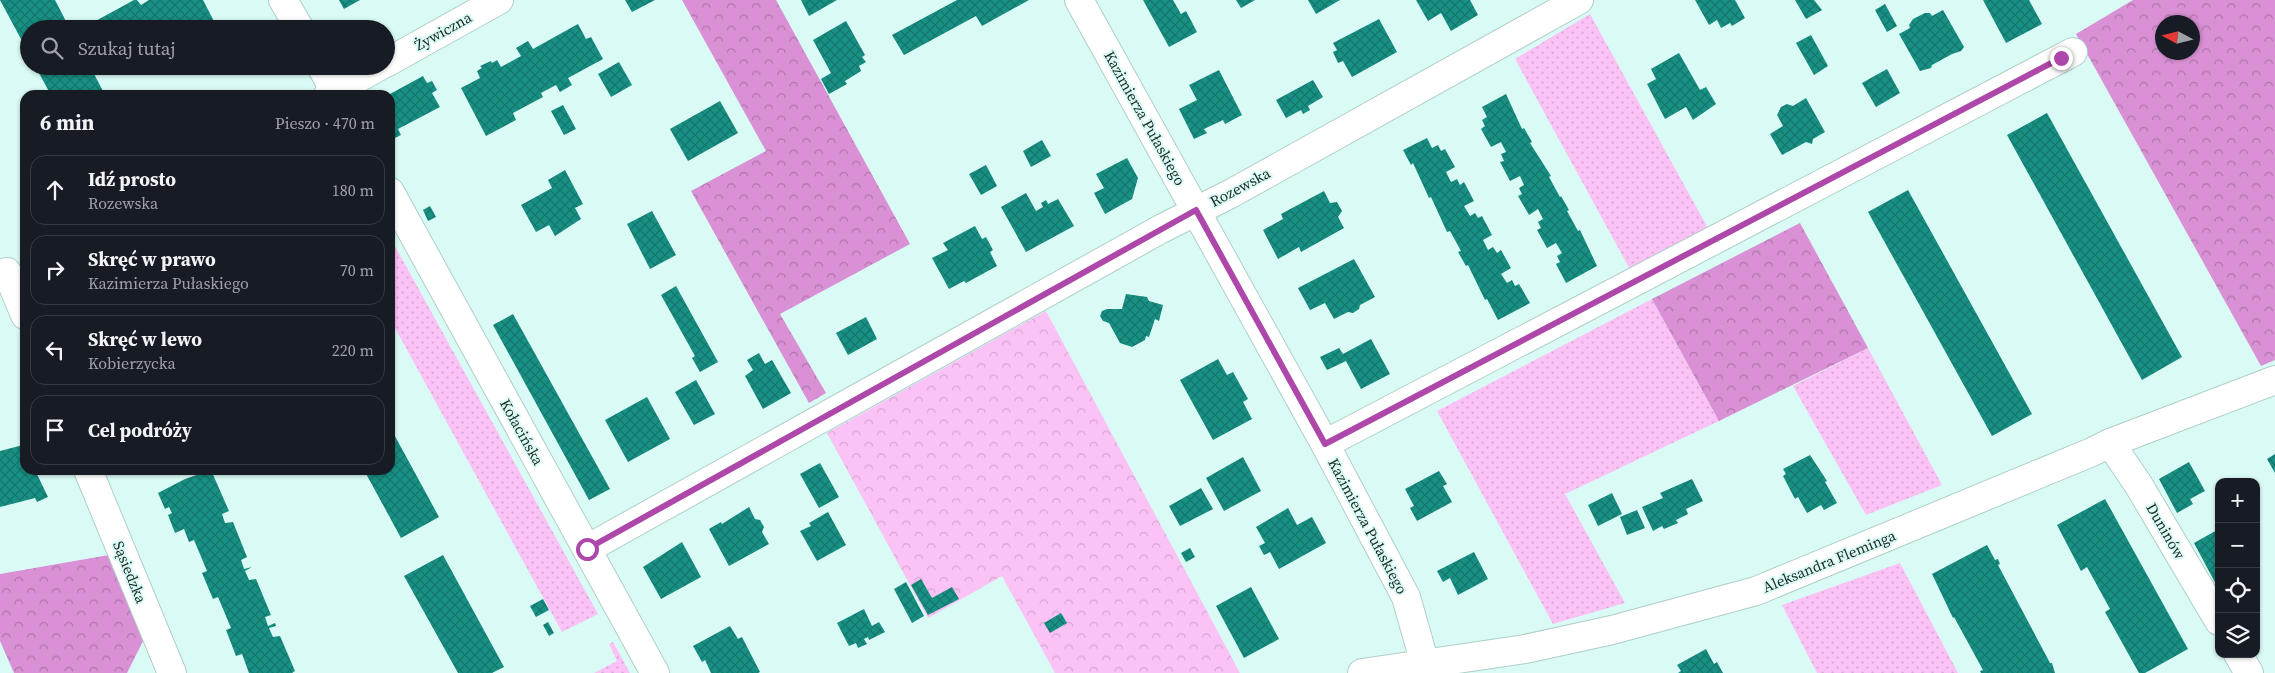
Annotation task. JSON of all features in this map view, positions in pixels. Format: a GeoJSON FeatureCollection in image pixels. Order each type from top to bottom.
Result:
{"type":"FeatureCollection","features":[{"type":"Feature","properties":{"kind":"street"},"geometry":{"type":"LineString","coordinates":[[283,0],[295,20]]}},
{"type":"Feature","properties":{"kind":"street","name":"Żywiczna"},"geometry":{"type":"LineString","coordinates":[[395,58],[499,0]]}},
{"type":"Feature","properties":{"kind":"street","name":"Kazimierza Pułaskiego"},"geometry":{"type":"LineString","coordinates":[[1079,0],[1325,444],[1406,597],[1425,664]]}},
{"type":"Feature","properties":{"kind":"street","name":"Rozewska"},"geometry":{"type":"LineString","coordinates":[[587,549],[1196,210],[1232,193],[1579,0]]}},
{"type":"Feature","properties":{"kind":"street"},"geometry":{"type":"LineString","coordinates":[[1325,444],[2073,52]]}},
{"type":"Feature","properties":{"kind":"street"},"geometry":{"type":"LineString","coordinates":[[325,75],[331,90]]}},
{"type":"Feature","properties":{"kind":"street"},"geometry":{"type":"LineString","coordinates":[[340,90],[365,75]]}},
{"type":"Feature","properties":{"kind":"street","name":"Kołacińska"},"geometry":{"type":"LineString","coordinates":[[395,201],[655,673]]}},
{"type":"Feature","properties":{"kind":"street"},"geometry":{"type":"LineString","coordinates":[[11,270],[20,299]]}},
{"type":"Feature","properties":{"kind":"street","name":"Aleksandra Fleminga"},"geometry":{"type":"LineString","coordinates":[[1362,673],[1526,649],[1612,630],[1756,591],[2083,456],[2110,442],[2275,380]]}},
{"type":"Feature","properties":{"kind":"street","name":"Duninów"},"geometry":{"type":"LineString","coordinates":[[2110,442],[2138,484],[2215,614]]}},
{"type":"Feature","properties":{"kind":"street","name":"Sąsiedzka"},"geometry":{"type":"LineString","coordinates":[[90,475],[172,673]]}},
{"type":"Feature","properties":{"kind":"street"},"geometry":{"type":"LineString","coordinates":[[2240,658],[2249,673]]}},
{"type":"Feature","properties":{"kind":"green space"},"geometry":{"type":"Polygon","coordinates":[[[682,0],[776,0],[910,244],[780,314],[826,393],[809,403],[691,191],[766,151],[682,0]]]}},
{"type":"Feature","properties":{"kind":"green space"},"geometry":{"type":"Polygon","coordinates":[[[2133,0],[2275,0],[2275,360],[2261,366],[2076,34],[2133,0]]]}},
{"type":"Feature","properties":{"kind":"green space"},"geometry":{"type":"Polygon","coordinates":[[[1590,14],[1710,232],[1632,273],[1515,59],[1590,14]]]}},
{"type":"Feature","properties":{"kind":"green space"},"geometry":{"type":"Polygon","coordinates":[[[1800,223],[1868,348],[1719,421],[1652,299],[1800,223]]]}},
{"type":"Feature","properties":{"kind":"green space"},"geometry":{"type":"Polygon","coordinates":[[[395,246],[598,614],[562,632],[395,328],[395,246]]]}},
{"type":"Feature","properties":{"kind":"green space"},"geometry":{"type":"Polygon","coordinates":[[[1652,299],[1719,421],[1565,494],[1625,603],[1553,624],[1437,411],[1652,299]]]}},
{"type":"Feature","properties":{"kind":"green space"},"geometry":{"type":"Polygon","coordinates":[[[1046,311],[1240,673],[1055,673],[1002,576],[928,618],[827,433],[1046,311]]]}},
{"type":"Feature","properties":{"kind":"green space"},"geometry":{"type":"Polygon","coordinates":[[[1868,348],[1942,485],[1866,515],[1793,386],[1868,348]]]}},
{"type":"Feature","properties":{"kind":"green space"},"geometry":{"type":"Polygon","coordinates":[[[109,555],[144,639],[127,673],[14,673],[0,641],[0,574],[109,555]]]}},
{"type":"Feature","properties":{"kind":"green space"},"geometry":{"type":"Polygon","coordinates":[[[1900,563],[1958,673],[1817,673],[1782,605],[1900,563]]]}},
{"type":"Feature","properties":{"kind":"green space"},"geometry":{"type":"Polygon","coordinates":[[[613,642],[630,673],[594,673],[617,661],[609,644],[613,642]]]}},
{"type":"Feature","properties":{"kind":"building"},"geometry":{"type":"Polygon","coordinates":[[[0,0],[55,0],[65,20],[20,20],[20,37],[0,0]]]}},
{"type":"Feature","properties":{"kind":"building"},"geometry":{"type":"Polygon","coordinates":[[[134,0],[137,0],[141,5],[149,0],[203,0],[213,20],[97,20],[134,0]]]}},
{"type":"Feature","properties":{"kind":"building"},"geometry":{"type":"Polygon","coordinates":[[[339,0],[360,0],[344,9],[339,0]]]}},
{"type":"Feature","properties":{"kind":"building"},"geometry":{"type":"Polygon","coordinates":[[[625,0],[655,0],[632,12],[625,0]]]}},
{"type":"Feature","properties":{"kind":"building"},"geometry":{"type":"Polygon","coordinates":[[[801,0],[837,0],[809,16],[801,0]]]}},
{"type":"Feature","properties":{"kind":"building"},"geometry":{"type":"Polygon","coordinates":[[[957,0],[1029,0],[982,26],[976,16],[904,55],[892,35],[957,0]]]}},
{"type":"Feature","properties":{"kind":"building"},"geometry":{"type":"Polygon","coordinates":[[[1143,0],[1173,0],[1181,14],[1186,11],[1197,32],[1169,47],[1143,0]]]}},
{"type":"Feature","properties":{"kind":"building"},"geometry":{"type":"Polygon","coordinates":[[[1236,0],[1255,0],[1241,8],[1236,0]]]}},
{"type":"Feature","properties":{"kind":"building"},"geometry":{"type":"Polygon","coordinates":[[[1308,0],[1340,0],[1316,14],[1308,0]]]}},
{"type":"Feature","properties":{"kind":"building"},"geometry":{"type":"Polygon","coordinates":[[[1416,0],[1470,0],[1478,15],[1451,31],[1441,13],[1428,21],[1416,0]]]}},
{"type":"Feature","properties":{"kind":"building"},"geometry":{"type":"Polygon","coordinates":[[[1695,0],[1735,0],[1745,18],[1732,26],[1730,23],[1721,28],[1717,20],[1709,25],[1695,0]]]}},
{"type":"Feature","properties":{"kind":"building"},"geometry":{"type":"Polygon","coordinates":[[[1795,0],[1814,0],[1822,10],[1806,19],[1795,0]]]}},
{"type":"Feature","properties":{"kind":"building"},"geometry":{"type":"Polygon","coordinates":[[[1983,0],[2029,0],[2042,24],[2006,43],[1983,0]]]}},
{"type":"Feature","properties":{"kind":"building"},"geometry":{"type":"Polygon","coordinates":[[[1885,4],[1897,26],[1887,32],[1875,10],[1885,4]]]}},
{"type":"Feature","properties":{"kind":"building"},"geometry":{"type":"Polygon","coordinates":[[[1943,10],[1964,47],[1961,51],[1932,65],[1931,68],[1920,71],[1899,34],[1910,28],[1909,25],[1913,19],[1925,13],[1930,13],[1932,16],[1943,10]]]}},
{"type":"Feature","properties":{"kind":"building"},"geometry":{"type":"Polygon","coordinates":[[[1379,19],[1397,52],[1352,77],[1343,61],[1338,63],[1333,52],[1337,50],[1333,43],[1379,19]]]}},
{"type":"Feature","properties":{"kind":"building"},"geometry":{"type":"Polygon","coordinates":[[[846,21],[865,55],[862,57],[866,62],[859,66],[861,71],[845,81],[847,84],[829,94],[821,79],[831,73],[813,40],[846,21]]]}},
{"type":"Feature","properties":{"kind":"building"},"geometry":{"type":"Polygon","coordinates":[[[578,24],[586,39],[591,37],[603,59],[568,78],[572,85],[560,92],[556,85],[541,93],[543,97],[513,113],[516,120],[486,136],[461,88],[480,78],[477,71],[482,68],[480,66],[497,60],[501,67],[521,56],[516,48],[528,41],[533,49],[578,24]]]}},
{"type":"Feature","properties":{"kind":"building"},"geometry":{"type":"Polygon","coordinates":[[[1811,35],[1828,66],[1814,75],[1796,43],[1811,35]]]}},
{"type":"Feature","properties":{"kind":"building"},"geometry":{"type":"Polygon","coordinates":[[[1679,53],[1700,90],[1706,87],[1716,104],[1693,120],[1686,107],[1665,119],[1647,84],[1656,79],[1651,69],[1679,53]]]}},
{"type":"Feature","properties":{"kind":"building"},"geometry":{"type":"Polygon","coordinates":[[[619,62],[632,85],[611,97],[598,74],[619,62]]]}},
{"type":"Feature","properties":{"kind":"building"},"geometry":{"type":"Polygon","coordinates":[[[1887,69],[1900,93],[1876,107],[1862,83],[1887,69]]]}},
{"type":"Feature","properties":{"kind":"building"},"geometry":{"type":"Polygon","coordinates":[[[1219,70],[1242,115],[1225,124],[1223,120],[1204,129],[1207,133],[1194,139],[1179,109],[1197,100],[1189,85],[1219,70]]]}},
{"type":"Feature","properties":{"kind":"building"},"geometry":{"type":"Polygon","coordinates":[[[40,75],[95,75],[102,90],[48,90],[40,75]]]}},
{"type":"Feature","properties":{"kind":"building"},"geometry":{"type":"Polygon","coordinates":[[[423,76],[427,83],[432,81],[437,90],[432,93],[440,107],[398,129],[401,135],[395,138],[395,91],[423,76]]]}},
{"type":"Feature","properties":{"kind":"building"},"geometry":{"type":"Polygon","coordinates":[[[1313,80],[1323,97],[1308,106],[1310,110],[1303,114],[1301,110],[1286,118],[1276,100],[1313,80]]]}},
{"type":"Feature","properties":{"kind":"building"},"geometry":{"type":"Polygon","coordinates":[[[1506,94],[1522,129],[1524,128],[1532,142],[1530,143],[1551,176],[1549,177],[1569,210],[1567,211],[1578,231],[1580,230],[1597,266],[1566,283],[1556,264],[1560,262],[1557,256],[1562,253],[1556,243],[1547,248],[1537,230],[1541,228],[1538,222],[1543,219],[1538,209],[1529,215],[1518,196],[1522,194],[1519,188],[1524,185],[1520,176],[1510,181],[1500,162],[1504,161],[1501,154],[1506,152],[1501,142],[1491,147],[1481,129],[1485,126],[1482,120],[1487,117],[1482,107],[1506,94]]]}},
{"type":"Feature","properties":{"kind":"building"},"geometry":{"type":"Polygon","coordinates":[[[1806,98],[1825,132],[1813,139],[1812,144],[1806,142],[1782,155],[1770,134],[1783,126],[1777,115],[1781,107],[1787,104],[1793,106],[1806,98]]]}},
{"type":"Feature","properties":{"kind":"building"},"geometry":{"type":"Polygon","coordinates":[[[720,101],[738,133],[688,161],[670,129],[720,101]]]}},
{"type":"Feature","properties":{"kind":"building"},"geometry":{"type":"Polygon","coordinates":[[[563,105],[576,129],[564,135],[551,111],[563,105]]]}},
{"type":"Feature","properties":{"kind":"building"},"geometry":{"type":"Polygon","coordinates":[[[2047,113],[2182,357],[2142,380],[2007,135],[2047,113]]]}},
{"type":"Feature","properties":{"kind":"building"},"geometry":{"type":"Polygon","coordinates":[[[1427,138],[1432,148],[1438,145],[1441,151],[1445,149],[1455,167],[1446,172],[1451,182],[1457,179],[1460,185],[1464,182],[1474,201],[1464,206],[1470,216],[1475,213],[1478,218],[1482,216],[1492,235],[1483,240],[1488,250],[1493,247],[1497,253],[1501,250],[1511,268],[1501,274],[1507,283],[1512,280],[1515,286],[1519,284],[1530,303],[1498,320],[1487,299],[1485,300],[1468,265],[1466,266],[1458,252],[1461,251],[1450,231],[1447,232],[1413,163],[1411,165],[1403,150],[1427,138]]]}},
{"type":"Feature","properties":{"kind":"building"},"geometry":{"type":"Polygon","coordinates":[[[1042,140],[1051,156],[1031,167],[1023,151],[1042,140]]]}},
{"type":"Feature","properties":{"kind":"building"},"geometry":{"type":"Polygon","coordinates":[[[1127,158],[1138,178],[1132,199],[1105,214],[1094,193],[1104,188],[1096,174],[1127,158]]]}},
{"type":"Feature","properties":{"kind":"building"},"geometry":{"type":"Polygon","coordinates":[[[986,165],[997,186],[981,195],[969,174],[986,165]]]}},
{"type":"Feature","properties":{"kind":"building"},"geometry":{"type":"Polygon","coordinates":[[[565,170],[583,204],[575,208],[581,219],[555,236],[549,225],[536,232],[521,205],[552,188],[548,180],[565,170]]]}},
{"type":"Feature","properties":{"kind":"building"},"geometry":{"type":"Polygon","coordinates":[[[1908,190],[2032,414],[1992,436],[1868,212],[1908,190]]]}},
{"type":"Feature","properties":{"kind":"building"},"geometry":{"type":"Polygon","coordinates":[[[1324,191],[1330,203],[1337,202],[1342,211],[1338,217],[1344,228],[1301,252],[1299,247],[1278,259],[1263,230],[1283,219],[1281,214],[1324,191]]]}},
{"type":"Feature","properties":{"kind":"building"},"geometry":{"type":"Polygon","coordinates":[[[1026,193],[1036,211],[1043,207],[1041,203],[1046,200],[1048,204],[1058,199],[1074,226],[1026,252],[1001,207],[1026,193]]]}},
{"type":"Feature","properties":{"kind":"building"},"geometry":{"type":"Polygon","coordinates":[[[430,206],[436,217],[428,221],[423,210],[430,206]]]}},
{"type":"Feature","properties":{"kind":"building"},"geometry":{"type":"Polygon","coordinates":[[[652,211],[676,255],[650,269],[627,224],[652,211]]]}},
{"type":"Feature","properties":{"kind":"building"},"geometry":{"type":"Polygon","coordinates":[[[975,226],[982,239],[986,237],[993,250],[990,252],[997,266],[966,283],[964,281],[949,289],[932,258],[948,250],[943,243],[975,226]]]}},
{"type":"Feature","properties":{"kind":"building"},"geometry":{"type":"Polygon","coordinates":[[[1354,259],[1375,297],[1360,305],[1359,309],[1353,313],[1348,312],[1334,319],[1325,303],[1310,310],[1298,288],[1354,259]]]}},
{"type":"Feature","properties":{"kind":"building"},"geometry":{"type":"Polygon","coordinates":[[[676,286],[718,362],[700,372],[692,358],[695,356],[661,295],[676,286]]]}},
{"type":"Feature","properties":{"kind":"building"},"geometry":{"type":"Polygon","coordinates":[[[1126,294],[1147,297],[1149,301],[1163,305],[1159,321],[1155,319],[1149,337],[1146,336],[1145,340],[1132,347],[1120,343],[1109,323],[1103,321],[1100,316],[1102,311],[1107,309],[1122,309],[1126,294]]]}},
{"type":"Feature","properties":{"kind":"building"},"geometry":{"type":"Polygon","coordinates":[[[513,314],[610,489],[589,500],[493,325],[513,314]]]}},
{"type":"Feature","properties":{"kind":"building"},"geometry":{"type":"Polygon","coordinates":[[[866,317],[877,339],[848,355],[836,333],[866,317]]]}},
{"type":"Feature","properties":{"kind":"building"},"geometry":{"type":"Polygon","coordinates":[[[1371,339],[1390,374],[1361,389],[1346,361],[1327,370],[1320,357],[1339,348],[1343,354],[1371,339]]]}},
{"type":"Feature","properties":{"kind":"building"},"geometry":{"type":"Polygon","coordinates":[[[759,353],[765,364],[772,360],[791,393],[763,409],[745,376],[753,370],[747,360],[759,353]]]}},
{"type":"Feature","properties":{"kind":"building"},"geometry":{"type":"Polygon","coordinates":[[[1218,359],[1227,375],[1233,372],[1248,399],[1243,402],[1252,419],[1213,440],[1180,380],[1218,359]]]}},
{"type":"Feature","properties":{"kind":"building"},"geometry":{"type":"Polygon","coordinates":[[[696,380],[715,414],[694,425],[675,392],[696,380]]]}},
{"type":"Feature","properties":{"kind":"building"},"geometry":{"type":"Polygon","coordinates":[[[647,397],[670,439],[628,462],[605,420],[647,397]]]}},
{"type":"Feature","properties":{"kind":"building"},"geometry":{"type":"Polygon","coordinates":[[[395,436],[439,517],[401,538],[367,475],[395,475],[395,436]]]}},
{"type":"Feature","properties":{"kind":"building"},"geometry":{"type":"Polygon","coordinates":[[[20,446],[20,475],[37,475],[48,497],[37,502],[35,498],[0,507],[0,451],[20,446]]]}},
{"type":"Feature","properties":{"kind":"building"},"geometry":{"type":"Polygon","coordinates":[[[2275,454],[2275,473],[2267,459],[2275,454]]]}},
{"type":"Feature","properties":{"kind":"building"},"geometry":{"type":"Polygon","coordinates":[[[1810,455],[1827,481],[1825,482],[1837,503],[1824,510],[1821,505],[1807,513],[1798,497],[1795,499],[1783,476],[1786,474],[1783,469],[1810,455]]]}},
{"type":"Feature","properties":{"kind":"building"},"geometry":{"type":"Polygon","coordinates":[[[1243,457],[1261,491],[1224,511],[1206,478],[1243,457]]]}},
{"type":"Feature","properties":{"kind":"building"},"geometry":{"type":"Polygon","coordinates":[[[2189,462],[2205,491],[2190,499],[2193,504],[2177,513],[2159,479],[2189,462]]]}},
{"type":"Feature","properties":{"kind":"building"},"geometry":{"type":"Polygon","coordinates":[[[820,463],[839,497],[819,508],[800,474],[820,463]]]}},
{"type":"Feature","properties":{"kind":"building"},"geometry":{"type":"Polygon","coordinates":[[[1439,471],[1447,484],[1443,486],[1452,502],[1417,521],[1410,508],[1414,506],[1405,489],[1439,471]]]}},
{"type":"Feature","properties":{"kind":"building"},"geometry":{"type":"Polygon","coordinates":[[[197,475],[213,475],[229,511],[222,514],[225,523],[233,522],[247,557],[241,560],[244,569],[252,567],[245,571],[249,580],[256,579],[271,615],[265,617],[268,626],[275,623],[276,626],[269,628],[273,637],[280,636],[295,671],[292,673],[249,673],[242,654],[236,656],[226,630],[231,628],[218,597],[213,599],[202,573],[207,571],[194,540],[189,542],[184,529],[175,533],[168,515],[172,513],[169,507],[165,509],[158,493],[197,475]]]}},
{"type":"Feature","properties":{"kind":"building"},"geometry":{"type":"Polygon","coordinates":[[[1692,479],[1703,501],[1686,509],[1688,514],[1676,520],[1678,523],[1664,529],[1662,526],[1653,531],[1642,507],[1663,498],[1660,493],[1692,479]]]}},
{"type":"Feature","properties":{"kind":"building"},"geometry":{"type":"Polygon","coordinates":[[[1201,488],[1213,509],[1180,526],[1169,506],[1201,488]]]}},
{"type":"Feature","properties":{"kind":"building"},"geometry":{"type":"Polygon","coordinates":[[[1612,493],[1622,514],[1598,526],[1588,505],[1612,493]]]}},
{"type":"Feature","properties":{"kind":"building"},"geometry":{"type":"Polygon","coordinates":[[[2105,499],[2188,649],[2145,673],[2139,673],[2105,612],[2110,609],[2087,567],[2081,571],[2057,525],[2105,499]]]}},
{"type":"Feature","properties":{"kind":"building"},"geometry":{"type":"Polygon","coordinates":[[[749,507],[755,519],[760,520],[764,527],[762,532],[769,544],[729,566],[709,529],[721,522],[722,524],[749,507]]]}},
{"type":"Feature","properties":{"kind":"building"},"geometry":{"type":"Polygon","coordinates":[[[1288,508],[1297,525],[1312,517],[1326,543],[1279,569],[1270,552],[1264,555],[1259,546],[1265,543],[1256,527],[1288,508]]]}},
{"type":"Feature","properties":{"kind":"building"},"geometry":{"type":"Polygon","coordinates":[[[1637,510],[1645,528],[1627,535],[1620,517],[1637,510]]]}},
{"type":"Feature","properties":{"kind":"building"},"geometry":{"type":"Polygon","coordinates":[[[828,512],[846,545],[817,561],[800,531],[811,526],[809,523],[828,512]]]}},
{"type":"Feature","properties":{"kind":"building"},"geometry":{"type":"Polygon","coordinates":[[[2215,531],[2215,582],[2194,543],[2215,531]]]}},
{"type":"Feature","properties":{"kind":"building"},"geometry":{"type":"Polygon","coordinates":[[[682,542],[701,577],[661,599],[643,567],[682,542]]]}},
{"type":"Feature","properties":{"kind":"building"},"geometry":{"type":"Polygon","coordinates":[[[1987,545],[1995,560],[1998,559],[2000,564],[1998,565],[2050,663],[2052,663],[2055,673],[1981,673],[1980,671],[1983,670],[1953,618],[1932,574],[1987,545]]]}},
{"type":"Feature","properties":{"kind":"building"},"geometry":{"type":"Polygon","coordinates":[[[1190,548],[1195,557],[1186,562],[1181,553],[1190,548]]]}},
{"type":"Feature","properties":{"kind":"building"},"geometry":{"type":"Polygon","coordinates":[[[1474,552],[1488,579],[1458,595],[1450,578],[1443,582],[1437,571],[1474,552]]]}},
{"type":"Feature","properties":{"kind":"building"},"geometry":{"type":"Polygon","coordinates":[[[443,555],[504,667],[492,673],[458,673],[404,576],[443,555]]]}},
{"type":"Feature","properties":{"kind":"building"},"geometry":{"type":"Polygon","coordinates":[[[921,579],[932,598],[952,587],[959,599],[928,615],[911,585],[921,579]]]}},
{"type":"Feature","properties":{"kind":"building"},"geometry":{"type":"Polygon","coordinates":[[[906,582],[924,616],[912,623],[894,589],[906,582]]]}},
{"type":"Feature","properties":{"kind":"building"},"geometry":{"type":"Polygon","coordinates":[[[1251,587],[1279,639],[1244,658],[1216,606],[1251,587]]]}},
{"type":"Feature","properties":{"kind":"building"},"geometry":{"type":"Polygon","coordinates":[[[543,599],[549,610],[536,617],[530,606],[543,599]]]}},
{"type":"Feature","properties":{"kind":"building"},"geometry":{"type":"Polygon","coordinates":[[[864,609],[872,626],[879,622],[885,632],[869,640],[868,637],[864,639],[867,644],[858,648],[856,643],[849,646],[837,623],[864,609]]]}},
{"type":"Feature","properties":{"kind":"building"},"geometry":{"type":"Polygon","coordinates":[[[1061,613],[1067,623],[1050,633],[1044,623],[1061,613]]]}},
{"type":"Feature","properties":{"kind":"building"},"geometry":{"type":"Polygon","coordinates":[[[548,622],[554,633],[549,636],[543,625],[548,622]]]}},
{"type":"Feature","properties":{"kind":"building"},"geometry":{"type":"Polygon","coordinates":[[[730,626],[738,639],[742,637],[760,672],[711,673],[705,660],[702,662],[693,646],[730,626]]]}},
{"type":"Feature","properties":{"kind":"building"},"geometry":{"type":"Polygon","coordinates":[[[1706,649],[1714,664],[1717,662],[1723,673],[1678,673],[1681,671],[1677,665],[1706,649]]]}},
{"type":"Feature","properties":{"kind":"route"},"geometry":{"type":"LineString","coordinates":[[587,549],[1196,210],[1325,444],[2061,58]]}}]}
